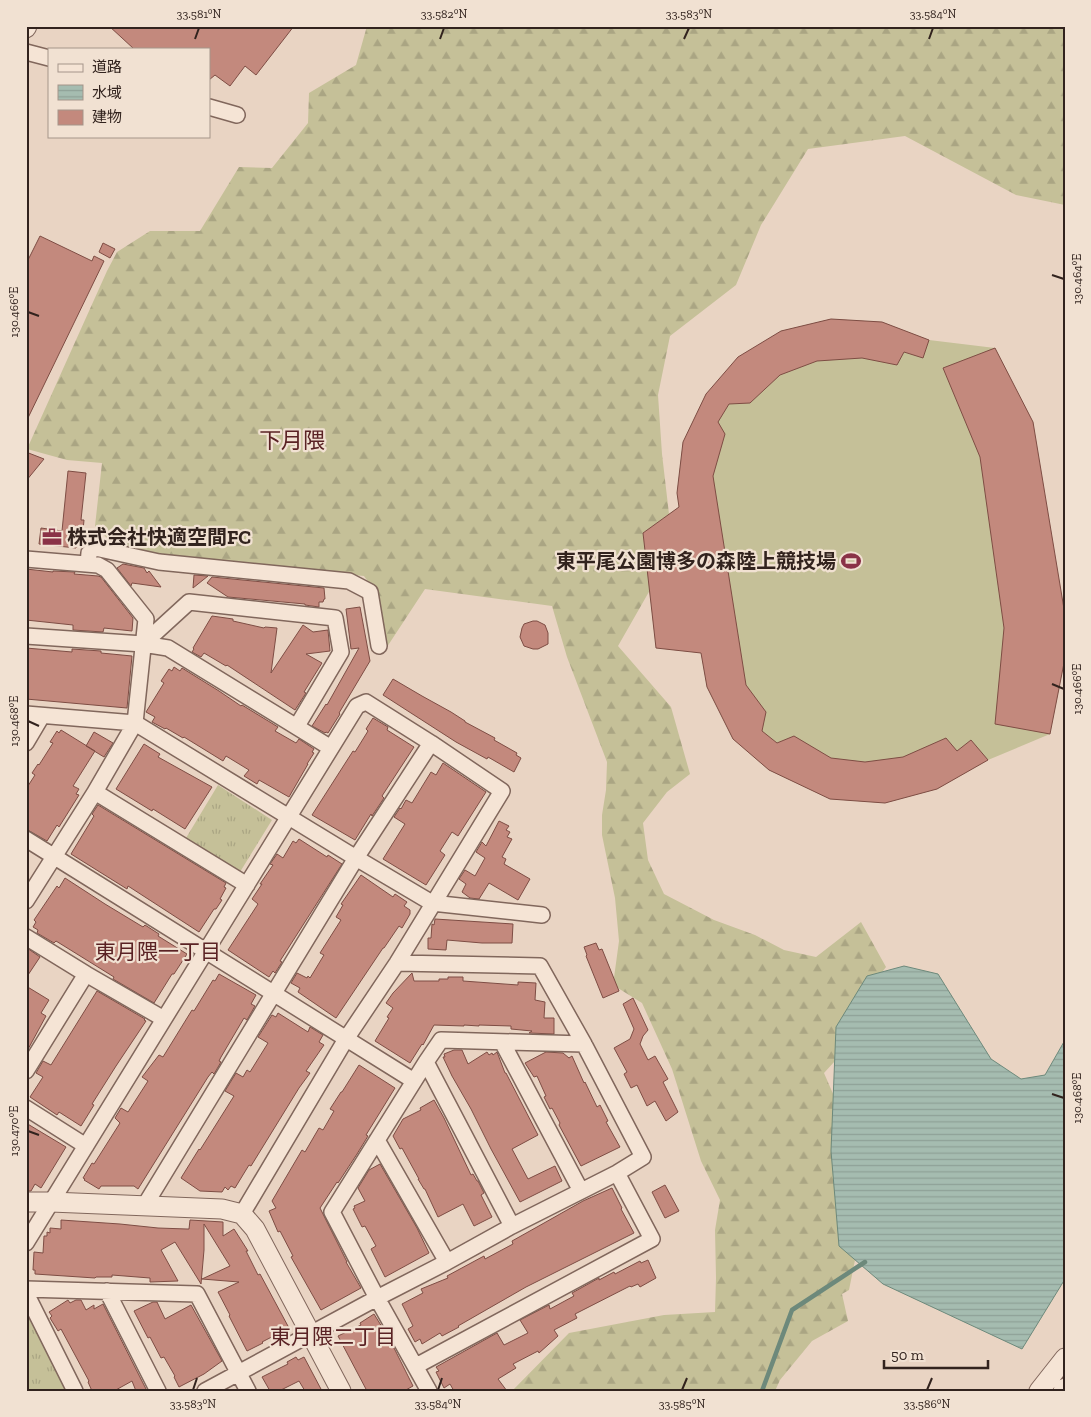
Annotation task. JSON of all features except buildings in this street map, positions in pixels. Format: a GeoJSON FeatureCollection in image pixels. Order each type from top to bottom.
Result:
{"type":"FeatureCollection","features":[{"type":"Feature","properties":{"kind":"street"},"geometry":{"type":"LineString","coordinates":[[26,52],[48,58]]}},
{"type":"Feature","properties":{"kind":"street"},"geometry":{"type":"LineString","coordinates":[[210,107],[236,115]]}},
{"type":"Feature","properties":{"kind":"street"},"geometry":{"type":"LineString","coordinates":[[88,564],[89,553],[95,548],[159,562],[349,581],[370,592],[379,646]]}},
{"type":"Feature","properties":{"kind":"street"},"geometry":{"type":"LineString","coordinates":[[26,559],[98,564],[107,570],[146,620],[135,723],[95,792],[26,901]]}},
{"type":"Feature","properties":{"kind":"street"},"geometry":{"type":"LineString","coordinates":[[143,644],[188,602],[335,618],[341,652],[297,726]]}},
{"type":"Feature","properties":{"kind":"street"},"geometry":{"type":"LineString","coordinates":[[26,636],[143,644],[168,648],[332,748]]}},
{"type":"Feature","properties":{"kind":"street"},"geometry":{"type":"LineString","coordinates":[[26,1242],[357,706],[366,702],[502,791],[396,963],[346,1038],[242,1214]]}},
{"type":"Feature","properties":{"kind":"street"},"geometry":{"type":"LineString","coordinates":[[26,714],[135,723],[432,904],[542,915]]}},
{"type":"Feature","properties":{"kind":"street"},"geometry":{"type":"LineString","coordinates":[[26,744],[42,716]]}},
{"type":"Feature","properties":{"kind":"street"},"geometry":{"type":"LineString","coordinates":[[145,1205],[356,858],[431,744]]}},
{"type":"Feature","properties":{"kind":"street"},"geometry":{"type":"LineString","coordinates":[[95,792],[247,885]]}},
{"type":"Feature","properties":{"kind":"street"},"geometry":{"type":"LineString","coordinates":[[26,839],[414,1081]]}},
{"type":"Feature","properties":{"kind":"street"},"geometry":{"type":"LineString","coordinates":[[26,937],[164,1020]]}},
{"type":"Feature","properties":{"kind":"street"},"geometry":{"type":"LineString","coordinates":[[205,1391],[512,1226],[617,1173],[643,1157],[584,1044],[540,966],[396,963]]}},
{"type":"Feature","properties":{"kind":"street"},"geometry":{"type":"LineString","coordinates":[[26,1071],[86,974]]}},
{"type":"Feature","properties":{"kind":"street"},"geometry":{"type":"LineString","coordinates":[[429,1391],[332,1212],[426,1062],[442,1040],[584,1044]]}},
{"type":"Feature","properties":{"kind":"street"},"geometry":{"type":"LineString","coordinates":[[502,1042],[581,1191]]}},
{"type":"Feature","properties":{"kind":"street"},"geometry":{"type":"LineString","coordinates":[[426,1062],[512,1226]]}},
{"type":"Feature","properties":{"kind":"street"},"geometry":{"type":"LineString","coordinates":[[26,1108],[86,1146]]}},
{"type":"Feature","properties":{"kind":"street"},"geometry":{"type":"LineString","coordinates":[[377,1140],[447,1262]]}},
{"type":"Feature","properties":{"kind":"street"},"geometry":{"type":"LineString","coordinates":[[416,1366],[652,1239],[617,1173]]}},
{"type":"Feature","properties":{"kind":"street"},"geometry":{"type":"LineString","coordinates":[[26,1202],[222,1209],[242,1214],[255,1229],[341,1391]]}},
{"type":"Feature","properties":{"kind":"street"},"geometry":{"type":"LineString","coordinates":[[26,1289],[197,1294],[248,1391]]}},
{"type":"Feature","properties":{"kind":"street"},"geometry":{"type":"LineString","coordinates":[[107,1291],[158,1391]]}},
{"type":"Feature","properties":{"kind":"street"},"geometry":{"type":"LineString","coordinates":[[26,1293],[75,1391]]}},
{"type":"Feature","properties":{"kind":"street"},"geometry":{"type":"LineString","coordinates":[[1041,1390],[1065,1358]]}},
{"type":"Feature","properties":{"kind":"green space"},"geometry":{"type":"Polygon","coordinates":[[[367,26],[1065,26],[1065,205],[1016,195],[905,136],[808,149],[761,225],[736,285],[670,336],[658,395],[669,514],[643,533],[650,590],[618,646],[671,707],[690,774],[667,792],[643,823],[648,860],[664,894],[714,920],[755,935],[784,950],[816,957],[861,922],[886,967],[853,1011],[845,1050],[824,1073],[847,1126],[857,1250],[849,1290],[842,1294],[848,1321],[812,1341],[780,1380],[775,1391],[512,1391],[569,1333],[664,1315],[715,1312],[715,1230],[720,1200],[701,1161],[672,1069],[642,1003],[613,985],[619,941],[615,898],[602,835],[607,762],[567,657],[552,606],[425,589],[385,650],[375,591],[364,576],[190,559],[116,547],[95,526],[102,463],[67,460],[27,449],[117,252],[150,231],[200,231],[239,167],[272,168],[308,123],[309,93],[356,65],[367,26]]]}},
{"type":"Feature","properties":{"kind":"green space","name":"東平尾公園博多の森陸上競技場"},"geometry":{"type":"Polygon","coordinates":[[[831,319],[882,322],[929,340],[995,348],[1033,422],[1065,658],[1050,734],[988,760],[937,789],[885,803],[830,799],[769,770],[733,739],[707,687],[701,653],[656,648],[643,533],[679,507],[677,493],[683,442],[706,394],[781,331],[831,319]]]}},
{"type":"Feature","properties":{"kind":"green space"},"geometry":{"type":"Polygon","coordinates":[[[218,785],[272,820],[240,872],[186,838],[218,785]]]}},
{"type":"Feature","properties":{"kind":"green space"},"geometry":{"type":"Polygon","coordinates":[[[26,1312],[67,1391],[26,1391],[26,1312]]]}},
{"type":"Feature","properties":{"kind":"water"},"geometry":{"type":"Polygon","coordinates":[[[904,966],[938,974],[991,1059],[1021,1079],[1045,1075],[1065,1040],[1065,1279],[1022,1349],[883,1284],[839,1246],[831,1151],[836,1027],[867,976],[904,966]]]}},
{"type":"Feature","properties":{"kind":"waterway"},"geometry":{"type":"LineString","coordinates":[[762,1391],[792,1310],[865,1262]]}},
{"type":"Feature","properties":{"kind":"place","name":"株式会社快適空間FC"},"geometry":{"type":"Point","coordinates":[52,537]}},
{"type":"Feature","properties":{"kind":"place","name":"東平尾公園博多の森陸上競技場"},"geometry":{"type":"Point","coordinates":[851,561]}},
{"type":"Feature","properties":{"kind":"district","name":"下月隈"},"geometry":{"type":"Point","coordinates":[292,440]}},
{"type":"Feature","properties":{"kind":"district","name":"東月隈一丁目"},"geometry":{"type":"Point","coordinates":[158,952]}},
{"type":"Feature","properties":{"kind":"district","name":"東月隈二丁目"},"geometry":{"type":"Point","coordinates":[333,1337]}}]}
